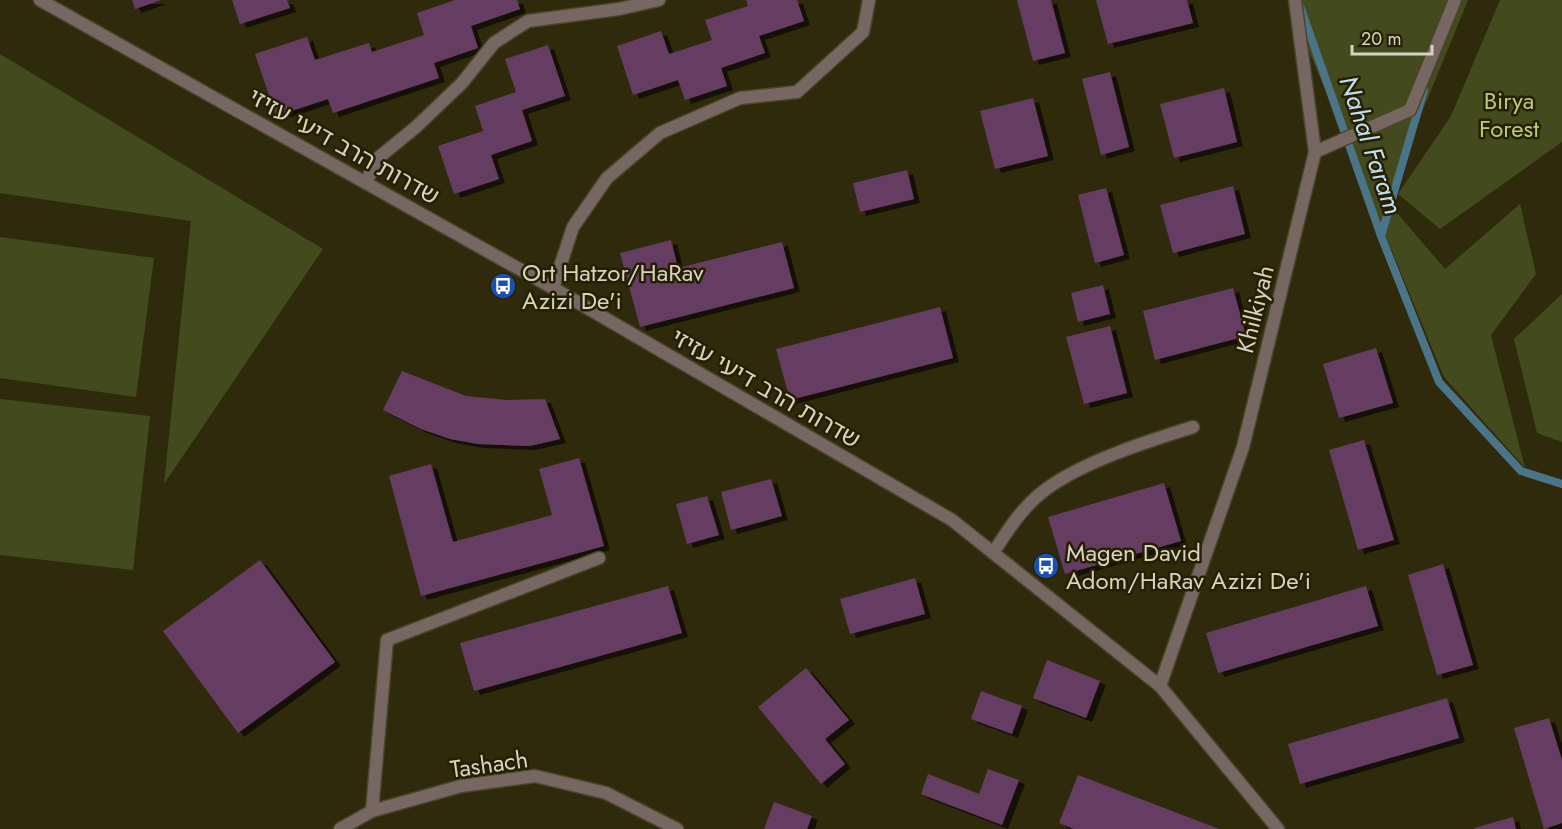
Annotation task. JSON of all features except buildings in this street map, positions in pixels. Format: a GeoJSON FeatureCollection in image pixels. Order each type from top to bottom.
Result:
{"type":"FeatureCollection","features":[{"type":"Feature","properties":{"kind":"street","name":"שדרות הרב דיעי עזיזי"},"geometry":{"type":"LineString","coordinates":[[40,0],[553,288],[952,520],[1160,686],[1278,829]]}},
{"type":"Feature","properties":{"kind":"street"},"geometry":{"type":"LineString","coordinates":[[366,182],[378,158],[416,127],[462,83],[494,43],[528,21],[619,9],[659,0]]}},
{"type":"Feature","properties":{"kind":"street"},"geometry":{"type":"LineString","coordinates":[[553,288],[573,227],[607,178],[660,133],[740,99],[797,92],[863,32],[869,0]]}},
{"type":"Feature","properties":{"kind":"street"},"geometry":{"type":"LineString","coordinates":[[1295,0],[1315,152],[1410,110],[1455,0]]}},
{"type":"Feature","properties":{"kind":"street","name":"Khilkiyah"},"geometry":{"type":"LineString","coordinates":[[1160,686],[1243,447],[1315,152]]}},
{"type":"Feature","properties":{"kind":"street"},"geometry":{"type":"LineString","coordinates":[[993,553],[1020,514],[1044,490],[1068,475],[1156,438],[1193,427]]}},
{"type":"Feature","properties":{"kind":"street"},"geometry":{"type":"LineString","coordinates":[[372,811],[387,640],[600,558]]}},
{"type":"Feature","properties":{"kind":"street","name":"Tashach"},"geometry":{"type":"LineString","coordinates":[[340,829],[372,811],[462,786],[535,776],[606,793],[677,829]]}},
{"type":"Feature","properties":{"kind":"green space"},"geometry":{"type":"Polygon","coordinates":[[[1288,0],[1468,0],[1386,200],[1445,269],[1520,204],[1536,274],[1491,335],[1525,468],[1444,377],[1288,0]]]}},
{"type":"Feature","properties":{"kind":"green space","name":"Birya Forest"},"geometry":{"type":"Polygon","coordinates":[[[1500,0],[1562,0],[1562,142],[1440,229],[1398,194],[1451,116],[1500,0]]]}},
{"type":"Feature","properties":{"kind":"green space"},"geometry":{"type":"Polygon","coordinates":[[[0,54],[323,249],[164,484],[191,221],[0,193],[0,54]]]}},
{"type":"Feature","properties":{"kind":"green space"},"geometry":{"type":"Polygon","coordinates":[[[0,237],[154,258],[136,397],[0,378],[0,237]]]}},
{"type":"Feature","properties":{"kind":"green space"},"geometry":{"type":"Polygon","coordinates":[[[1562,294],[1562,442],[1537,433],[1514,339],[1562,294]]]}},
{"type":"Feature","properties":{"kind":"green space"},"geometry":{"type":"Polygon","coordinates":[[[0,399],[150,416],[133,570],[0,555],[0,399]]]}},
{"type":"Feature","properties":{"kind":"waterway","name":"Nahal Faram"},"geometry":{"type":"LineString","coordinates":[[1300,6],[1381,236],[1439,382],[1521,471],[1562,484]]}},
{"type":"Feature","properties":{"kind":"waterway","name":"Nahal Faram"},"geometry":{"type":"LineString","coordinates":[[1381,236],[1424,90]]}},
{"type":"Feature","properties":{"kind":"place","name":"Ort Hatzor/HaRav Azizi De'i"},"geometry":{"type":"Point","coordinates":[503,286]}},
{"type":"Feature","properties":{"kind":"place","name":"Magen David Adom/HaRav Azizi De'i"},"geometry":{"type":"Point","coordinates":[1046,566]}}]}
